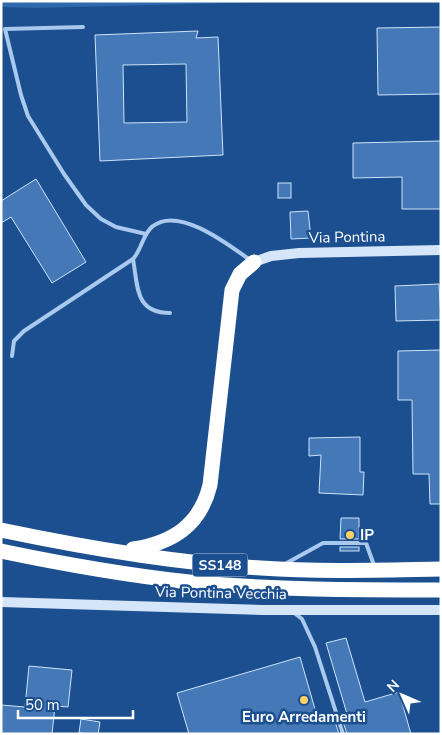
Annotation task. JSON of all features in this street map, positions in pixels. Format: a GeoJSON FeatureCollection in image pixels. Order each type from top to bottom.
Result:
{"type":"FeatureCollection","features":[{"type":"Feature","properties":{"kind":"highway"},"geometry":{"type":"LineString","coordinates":[[117,552],[152,546],[176,536],[193,520],[205,501],[210,485],[232,290],[240,274],[254,262]]}},
{"type":"Feature","properties":{"kind":"highway","name":"SS148"},"geometry":{"type":"LineString","coordinates":[[1,530],[117,552],[194,562],[276,569],[441,569]]}},
{"type":"Feature","properties":{"kind":"highway","name":"SS148"},"geometry":{"type":"LineString","coordinates":[[1,551],[101,569],[190,582],[315,589],[441,590]]}},
{"type":"Feature","properties":{"kind":"street","name":"Via Pontina"},"geometry":{"type":"LineString","coordinates":[[254,262],[271,256],[299,253],[441,250]]}},
{"type":"Feature","properties":{"kind":"street","name":"Via Pontina Vecchia"},"geometry":{"type":"LineString","coordinates":[[1,602],[289,610],[441,610]]}},
{"type":"Feature","properties":{"kind":"lane"},"geometry":{"type":"LineString","coordinates":[[83,27],[3,29],[28,116],[64,174],[86,205],[101,219],[116,227],[146,234]]}},
{"type":"Feature","properties":{"kind":"lane"},"geometry":{"type":"LineString","coordinates":[[12,356],[14,341],[24,331],[133,259],[142,247],[146,234],[152,226],[162,222],[180,222],[208,232],[254,262]]}},
{"type":"Feature","properties":{"kind":"lane"},"geometry":{"type":"LineString","coordinates":[[133,259],[140,297],[146,308],[157,313],[170,313]]}},
{"type":"Feature","properties":{"kind":"lane"},"geometry":{"type":"LineString","coordinates":[[276,569],[324,543],[366,543],[376,570]]}},
{"type":"Feature","properties":{"kind":"lane"},"geometry":{"type":"LineString","coordinates":[[289,610],[302,619],[315,647],[343,734]]}},
{"type":"Feature","properties":{"kind":"shaded area"},"geometry":{"type":"Polygon","coordinates":[[[1,1],[309,1],[36,8],[1,7],[1,1]]]}},
{"type":"Feature","properties":{"kind":"building"},"geometry":{"type":"Polygon","coordinates":[[[441,27],[441,94],[378,95],[377,28],[441,27]]]}},
{"type":"Feature","properties":{"kind":"building"},"geometry":{"type":"Polygon","coordinates":[[[198,31],[196,38],[218,37],[223,155],[100,161],[95,35],[198,31]],[[186,64],[123,65],[124,123],[187,122],[186,64]]]}},
{"type":"Feature","properties":{"kind":"building"},"geometry":{"type":"Polygon","coordinates":[[[441,141],[441,209],[402,209],[402,177],[353,178],[353,143],[441,141]]]}},
{"type":"Feature","properties":{"kind":"building"},"geometry":{"type":"Polygon","coordinates":[[[36,179],[86,262],[52,283],[11,217],[1,223],[1,201],[36,179]]]}},
{"type":"Feature","properties":{"kind":"building"},"geometry":{"type":"Polygon","coordinates":[[[278,183],[291,183],[291,198],[278,198],[278,183]]]}},
{"type":"Feature","properties":{"kind":"building"},"geometry":{"type":"Polygon","coordinates":[[[308,211],[311,238],[291,239],[290,212],[308,211]]]}},
{"type":"Feature","properties":{"kind":"building"},"geometry":{"type":"Polygon","coordinates":[[[439,284],[441,320],[396,321],[395,286],[439,284]]]}},
{"type":"Feature","properties":{"kind":"building"},"geometry":{"type":"Polygon","coordinates":[[[441,350],[441,504],[430,504],[429,474],[413,474],[412,400],[398,400],[398,351],[441,350]]]}},
{"type":"Feature","properties":{"kind":"building"},"geometry":{"type":"Polygon","coordinates":[[[360,437],[360,472],[364,472],[363,495],[319,493],[321,455],[309,456],[309,438],[360,437]]]}},
{"type":"Feature","properties":{"kind":"building","name":"IP"},"geometry":{"type":"Polygon","coordinates":[[[341,518],[359,518],[359,539],[340,539],[341,518]]]}},
{"type":"Feature","properties":{"kind":"building"},"geometry":{"type":"Polygon","coordinates":[[[340,547],[359,547],[359,551],[340,551],[340,547]]]}},
{"type":"Feature","properties":{"kind":"building"},"geometry":{"type":"Polygon","coordinates":[[[346,638],[365,702],[399,692],[411,734],[347,734],[341,716],[347,714],[326,643],[346,638]]]}},
{"type":"Feature","properties":{"kind":"building"},"geometry":{"type":"Polygon","coordinates":[[[300,657],[319,723],[334,718],[339,734],[189,734],[177,693],[300,657]]]}},
{"type":"Feature","properties":{"kind":"building"},"geometry":{"type":"Polygon","coordinates":[[[29,666],[72,670],[68,707],[55,706],[52,734],[1,734],[1,705],[25,707],[29,666]]]}},
{"type":"Feature","properties":{"kind":"building"},"geometry":{"type":"Polygon","coordinates":[[[81,719],[100,722],[98,734],[79,733],[81,719]]]}},
{"type":"Feature","properties":{"kind":"place","name":"IP"},"geometry":{"type":"Point","coordinates":[350,535]}},
{"type":"Feature","properties":{"kind":"place","name":"Euro Arredamenti"},"geometry":{"type":"Point","coordinates":[304,700]}}]}
